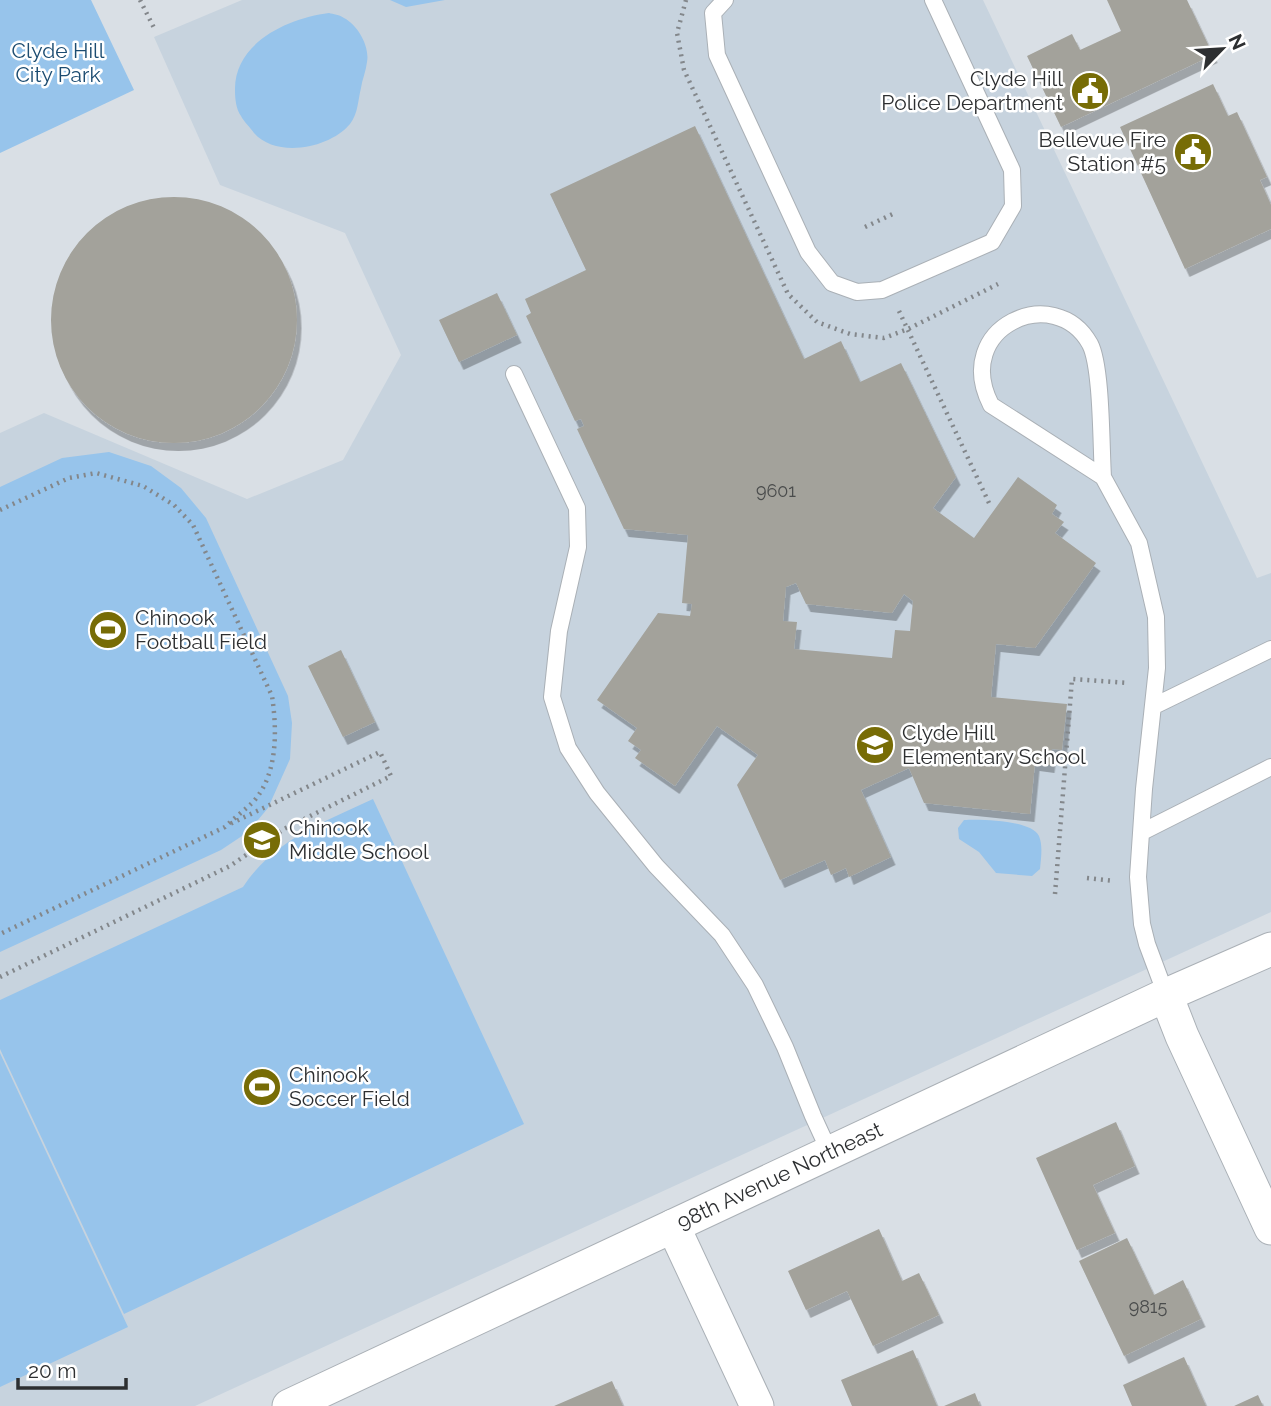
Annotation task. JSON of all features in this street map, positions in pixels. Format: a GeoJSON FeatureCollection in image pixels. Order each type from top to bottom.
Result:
{"type":"FeatureCollection","features":[{"type":"Feature","properties":{"kind":"street","name":"98th Avenue Northeast"},"geometry":{"type":"LineString","coordinates":[[289,1406],[1166,995],[1271,949]]}},
{"type":"Feature","properties":{"kind":"street"},"geometry":{"type":"LineString","coordinates":[[1166,995],[1182,1036],[1271,1228]]}},
{"type":"Feature","properties":{"kind":"street"},"geometry":{"type":"LineString","coordinates":[[673,1226],[758,1406]]}},
{"type":"Feature","properties":{"kind":"lane"},"geometry":{"type":"LineString","coordinates":[[725,0],[713,13],[717,55],[808,252],[832,283],[857,292],[882,290],[992,242],[1013,206],[1012,170],[933,0]]}},
{"type":"Feature","properties":{"kind":"lane"},"geometry":{"type":"LineString","coordinates":[[1103,477],[991,405],[984,391],[982,358],[989,343],[1012,321],[1029,315],[1064,320],[1079,330],[1090,345],[1096,367],[1103,477],[1139,543],[1156,617],[1157,668],[1138,877],[1142,924],[1166,995]]}},
{"type":"Feature","properties":{"kind":"lane"},"geometry":{"type":"LineString","coordinates":[[514,374],[577,508],[578,547],[559,631],[552,697],[568,748],[597,793],[656,866],[722,936],[755,985],[785,1047],[830,1153]]}},
{"type":"Feature","properties":{"kind":"lane"},"geometry":{"type":"LineString","coordinates":[[1154,705],[1271,649]]}},
{"type":"Feature","properties":{"kind":"lane"},"geometry":{"type":"LineString","coordinates":[[1142,832],[1271,767]]}},
{"type":"Feature","properties":{"kind":"path"},"geometry":{"type":"LineString","coordinates":[[140,0],[154,28]]}},
{"type":"Feature","properties":{"kind":"path"},"geometry":{"type":"LineString","coordinates":[[865,227],[895,213]]}},
{"type":"Feature","properties":{"kind":"path"},"geometry":{"type":"LineString","coordinates":[[898,310],[989,503]]}},
{"type":"Feature","properties":{"kind":"path"},"geometry":{"type":"LineString","coordinates":[[0,510],[69,478],[96,473],[144,486],[174,505],[193,526],[272,696],[276,723],[271,769],[255,800],[225,827]]}},
{"type":"Feature","properties":{"kind":"path"},"geometry":{"type":"LineString","coordinates":[[1055,894],[1072,679],[1133,684]]}},
{"type":"Feature","properties":{"kind":"path"},"geometry":{"type":"LineString","coordinates":[[0,934],[380,752],[391,776],[284,829],[230,866],[0,977]]}},
{"type":"Feature","properties":{"kind":"path"},"geometry":{"type":"LineString","coordinates":[[1087,878],[1119,881]]}},
{"type":"Feature","properties":{"kind":"shaded area","name":"Clyde Hill Elementary School"},"geometry":{"type":"Polygon","coordinates":[[[242,0],[983,0],[1257,578],[1271,573],[1271,912],[195,1406],[0,1406],[0,433],[44,413],[247,499],[343,460],[401,355],[345,233],[220,185],[154,37],[242,0]]]}},
{"type":"Feature","properties":{"kind":"green space","name":"Clyde Hill City Park"},"geometry":{"type":"Polygon","coordinates":[[[0,0],[91,0],[134,90],[0,153],[0,0]]]}},
{"type":"Feature","properties":{"kind":"green space"},"geometry":{"type":"Polygon","coordinates":[[[390,0],[445,0],[406,7],[390,0]]]}},
{"type":"Feature","properties":{"kind":"green space"},"geometry":{"type":"Polygon","coordinates":[[[329,13],[349,21],[362,37],[367,50],[353,120],[341,132],[317,144],[289,148],[264,141],[245,122],[237,107],[237,73],[244,59],[253,46],[281,27],[329,13]]]}},
{"type":"Feature","properties":{"kind":"green space","name":"Chinook Football Field"},"geometry":{"type":"Polygon","coordinates":[[[109,452],[151,466],[181,488],[206,518],[288,696],[292,723],[290,759],[268,808],[248,832],[221,850],[0,952],[0,487],[62,458],[109,452]]]}},
{"type":"Feature","properties":{"kind":"green space","name":"Chinook Soccer Field"},"geometry":{"type":"Polygon","coordinates":[[[373,799],[524,1124],[124,1314],[0,1049],[0,1000],[243,887],[270,857],[301,834],[373,799]]]}},
{"type":"Feature","properties":{"kind":"green space"},"geometry":{"type":"Polygon","coordinates":[[[964,820],[1005,822],[1034,831],[1041,844],[1040,869],[1032,876],[996,873],[979,852],[959,839],[958,828],[964,820]]]}},
{"type":"Feature","properties":{"kind":"green space"},"geometry":{"type":"Polygon","coordinates":[[[0,1053],[128,1327],[0,1387],[0,1053]]]}},
{"type":"Feature","properties":{"kind":"building","name":"Clyde Hill Police Department"},"geometry":{"type":"Polygon","coordinates":[[[1107,0],[1187,0],[1213,55],[1061,127],[1027,56],[1072,34],[1080,50],[1121,31],[1107,0]]]}},
{"type":"Feature","properties":{"kind":"building","name":"Bellevue Fire Station #5"},"geometry":{"type":"Polygon","coordinates":[[[1213,84],[1228,116],[1237,112],[1267,177],[1260,180],[1271,205],[1271,229],[1185,269],[1120,127],[1213,84]]]}},
{"type":"Feature","properties":{"kind":"building"},"geometry":{"type":"Polygon","coordinates":[[[695,126],[804,359],[841,341],[860,382],[901,363],[956,477],[933,508],[974,538],[1018,477],[1057,505],[1052,514],[1064,522],[1055,533],[1096,563],[1035,648],[996,644],[991,697],[1067,704],[1062,750],[1052,749],[1050,765],[1035,763],[1030,814],[924,803],[909,768],[861,790],[891,857],[849,877],[846,868],[831,875],[825,860],[780,880],[737,785],[758,755],[717,726],[675,786],[635,758],[641,750],[628,741],[637,728],[597,700],[658,613],[690,616],[692,604],[682,603],[688,535],[624,529],[577,429],[584,426],[581,419],[575,421],[526,316],[531,313],[525,299],[586,270],[550,194],[695,126]],[[796,583],[786,587],[783,621],[797,622],[794,649],[892,658],[895,630],[910,631],[913,601],[904,594],[892,613],[806,604],[796,583]]]}},
{"type":"Feature","properties":{"kind":"building"},"geometry":{"type":"Polygon","coordinates":[[[174,197],[198,199],[221,206],[261,233],[288,273],[295,296],[295,344],[288,367],[261,407],[221,434],[198,441],[174,443],[150,441],[127,434],[87,407],[60,367],[53,344],[51,320],[53,296],[60,273],[87,233],[127,206],[150,199],[174,197]]]}},
{"type":"Feature","properties":{"kind":"building"},"geometry":{"type":"Polygon","coordinates":[[[497,293],[517,335],[459,362],[439,320],[497,293]]]}},
{"type":"Feature","properties":{"kind":"building"},"geometry":{"type":"Polygon","coordinates":[[[341,650],[375,722],[343,737],[308,666],[341,650]]]}},
{"type":"Feature","properties":{"kind":"building"},"geometry":{"type":"Polygon","coordinates":[[[1116,1122],[1135,1166],[1093,1185],[1115,1233],[1077,1250],[1036,1158],[1116,1122]]]}},
{"type":"Feature","properties":{"kind":"building"},"geometry":{"type":"Polygon","coordinates":[[[879,1229],[902,1281],[919,1273],[939,1315],[873,1346],[847,1291],[806,1310],[788,1271],[879,1229]]]}},
{"type":"Feature","properties":{"kind":"building"},"geometry":{"type":"Polygon","coordinates":[[[1127,1238],[1154,1295],[1183,1280],[1201,1319],[1124,1356],[1079,1261],[1127,1238]]]}},
{"type":"Feature","properties":{"kind":"building"},"geometry":{"type":"Polygon","coordinates":[[[913,1350],[937,1406],[852,1406],[841,1380],[913,1350]]]}},
{"type":"Feature","properties":{"kind":"building"},"geometry":{"type":"Polygon","coordinates":[[[1184,1357],[1206,1406],[1132,1406],[1123,1385],[1184,1357]]]}},
{"type":"Feature","properties":{"kind":"building"},"geometry":{"type":"Polygon","coordinates":[[[612,1381],[623,1406],[554,1406],[612,1381]]]}},
{"type":"Feature","properties":{"kind":"building"},"geometry":{"type":"Polygon","coordinates":[[[975,1393],[980,1406],[944,1406],[975,1393]]]}},
{"type":"Feature","properties":{"kind":"building"},"geometry":{"type":"Polygon","coordinates":[[[1258,1395],[1263,1406],[1234,1406],[1258,1395]]]}},
{"type":"Feature","properties":{"kind":"place","name":"Clyde Hill Police Department"},"geometry":{"type":"Point","coordinates":[1090,91]}},
{"type":"Feature","properties":{"kind":"place","name":"Bellevue Fire Station #5"},"geometry":{"type":"Point","coordinates":[1193,152]}},
{"type":"Feature","properties":{"kind":"place","name":"Chinook Football Field"},"geometry":{"type":"Point","coordinates":[108,630]}},
{"type":"Feature","properties":{"kind":"place","name":"Clyde Hill Elementary School"},"geometry":{"type":"Point","coordinates":[875,745]}},
{"type":"Feature","properties":{"kind":"place","name":"Chinook Middle School"},"geometry":{"type":"Point","coordinates":[262,840]}},
{"type":"Feature","properties":{"kind":"place","name":"Chinook Soccer Field"},"geometry":{"type":"Point","coordinates":[262,1087]}}]}
